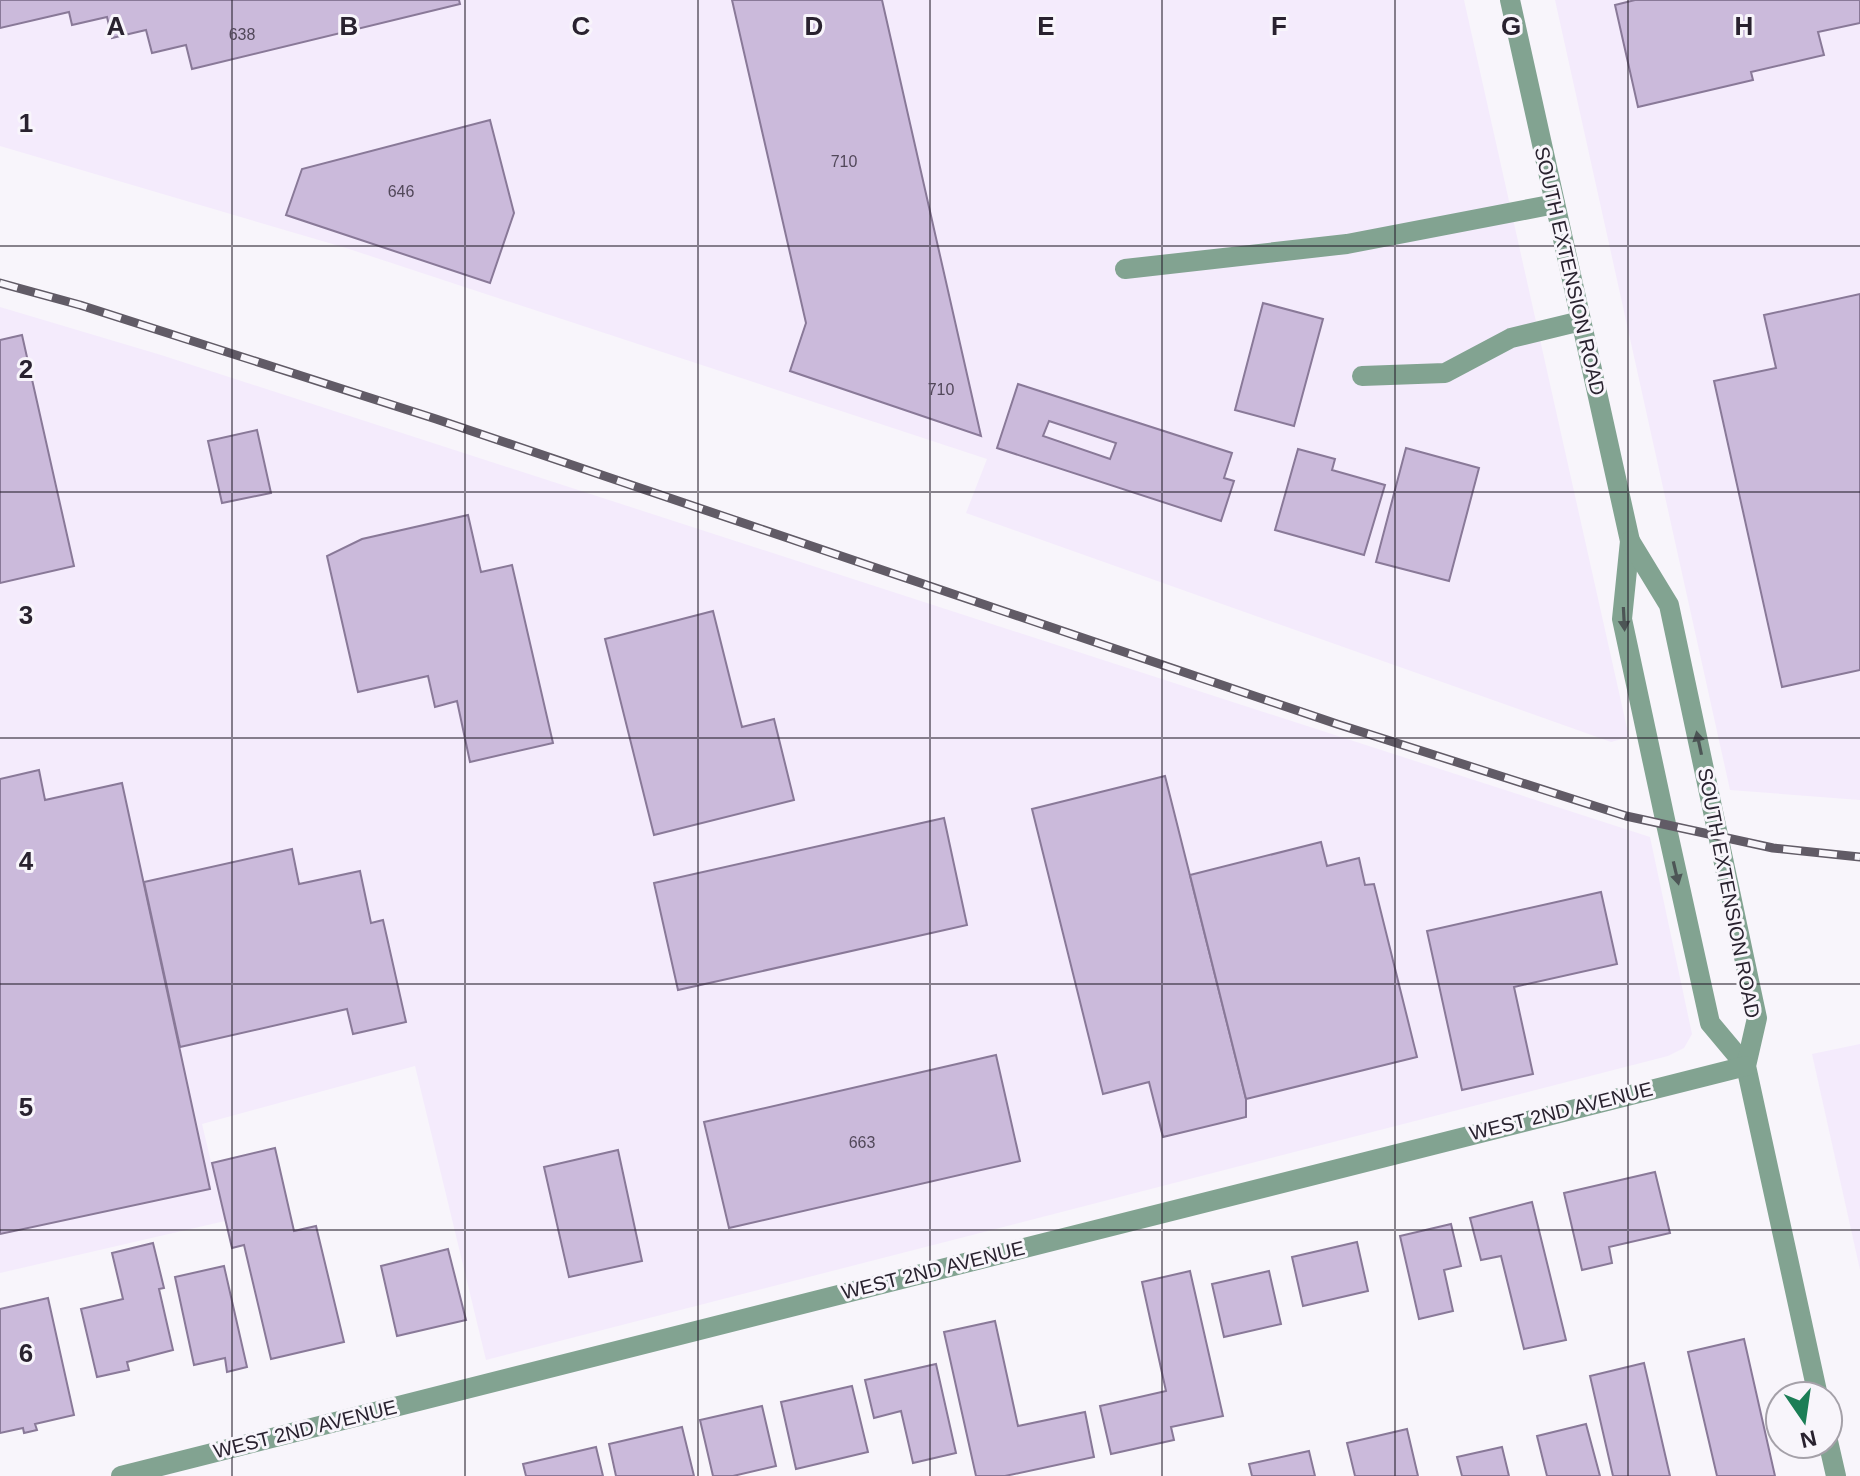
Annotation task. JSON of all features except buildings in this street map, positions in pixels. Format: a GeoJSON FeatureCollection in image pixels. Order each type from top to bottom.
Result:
{"type":"FeatureCollection","features":[{"type":"Feature","properties":{"kind":"street","name":"SOUTH EXTENSION ROAD"},"geometry":{"type":"LineString","coordinates":[[1510,0],[1630,541],[1622,619],[1669,840],[1710,1023],[1746,1066]]}},
{"type":"Feature","properties":{"kind":"street"},"geometry":{"type":"LineString","coordinates":[[1125,269],[1347,244],[1555,204]]}},
{"type":"Feature","properties":{"kind":"street"},"geometry":{"type":"LineString","coordinates":[[1362,376],[1445,373],[1511,338],[1581,321]]}},
{"type":"Feature","properties":{"kind":"street","name":"SOUTH EXTENSION ROAD"},"geometry":{"type":"LineString","coordinates":[[1630,541],[1669,605],[1757,1018],[1746,1066],[1815,1380]]}},
{"type":"Feature","properties":{"kind":"street","name":"WEST 2ND AVENUE"},"geometry":{"type":"LineString","coordinates":[[121,1476],[1746,1066]]}},
{"type":"Feature","properties":{"kind":"shaded area"},"geometry":{"type":"Polygon","coordinates":[[[0,0],[1464,0],[1629,737],[1611,742],[966,513],[987,459],[346,248],[0,146],[0,0]]]}},
{"type":"Feature","properties":{"kind":"shaded area"},"geometry":{"type":"Polygon","coordinates":[[[1555,0],[1860,0],[1860,800],[1730,790],[1555,0]]]}},
{"type":"Feature","properties":{"kind":"shaded area"},"geometry":{"type":"Polygon","coordinates":[[[0,307],[161,355],[1650,837],[1692,1034],[1684,1048],[1668,1056],[486,1360],[415,1066],[202,1124],[225,1221],[0,1273],[0,307]]]}},
{"type":"Feature","properties":{"kind":"shaded area"},"geometry":{"type":"Polygon","coordinates":[[[1860,1044],[1860,1270],[1812,1054],[1860,1044]]]}},
{"type":"Feature","properties":{"kind":"railway"},"geometry":{"type":"LineString","coordinates":[[0,283],[80,305],[436,419],[1337,724],[1626,816],[1773,848],[1860,857]]}}]}
